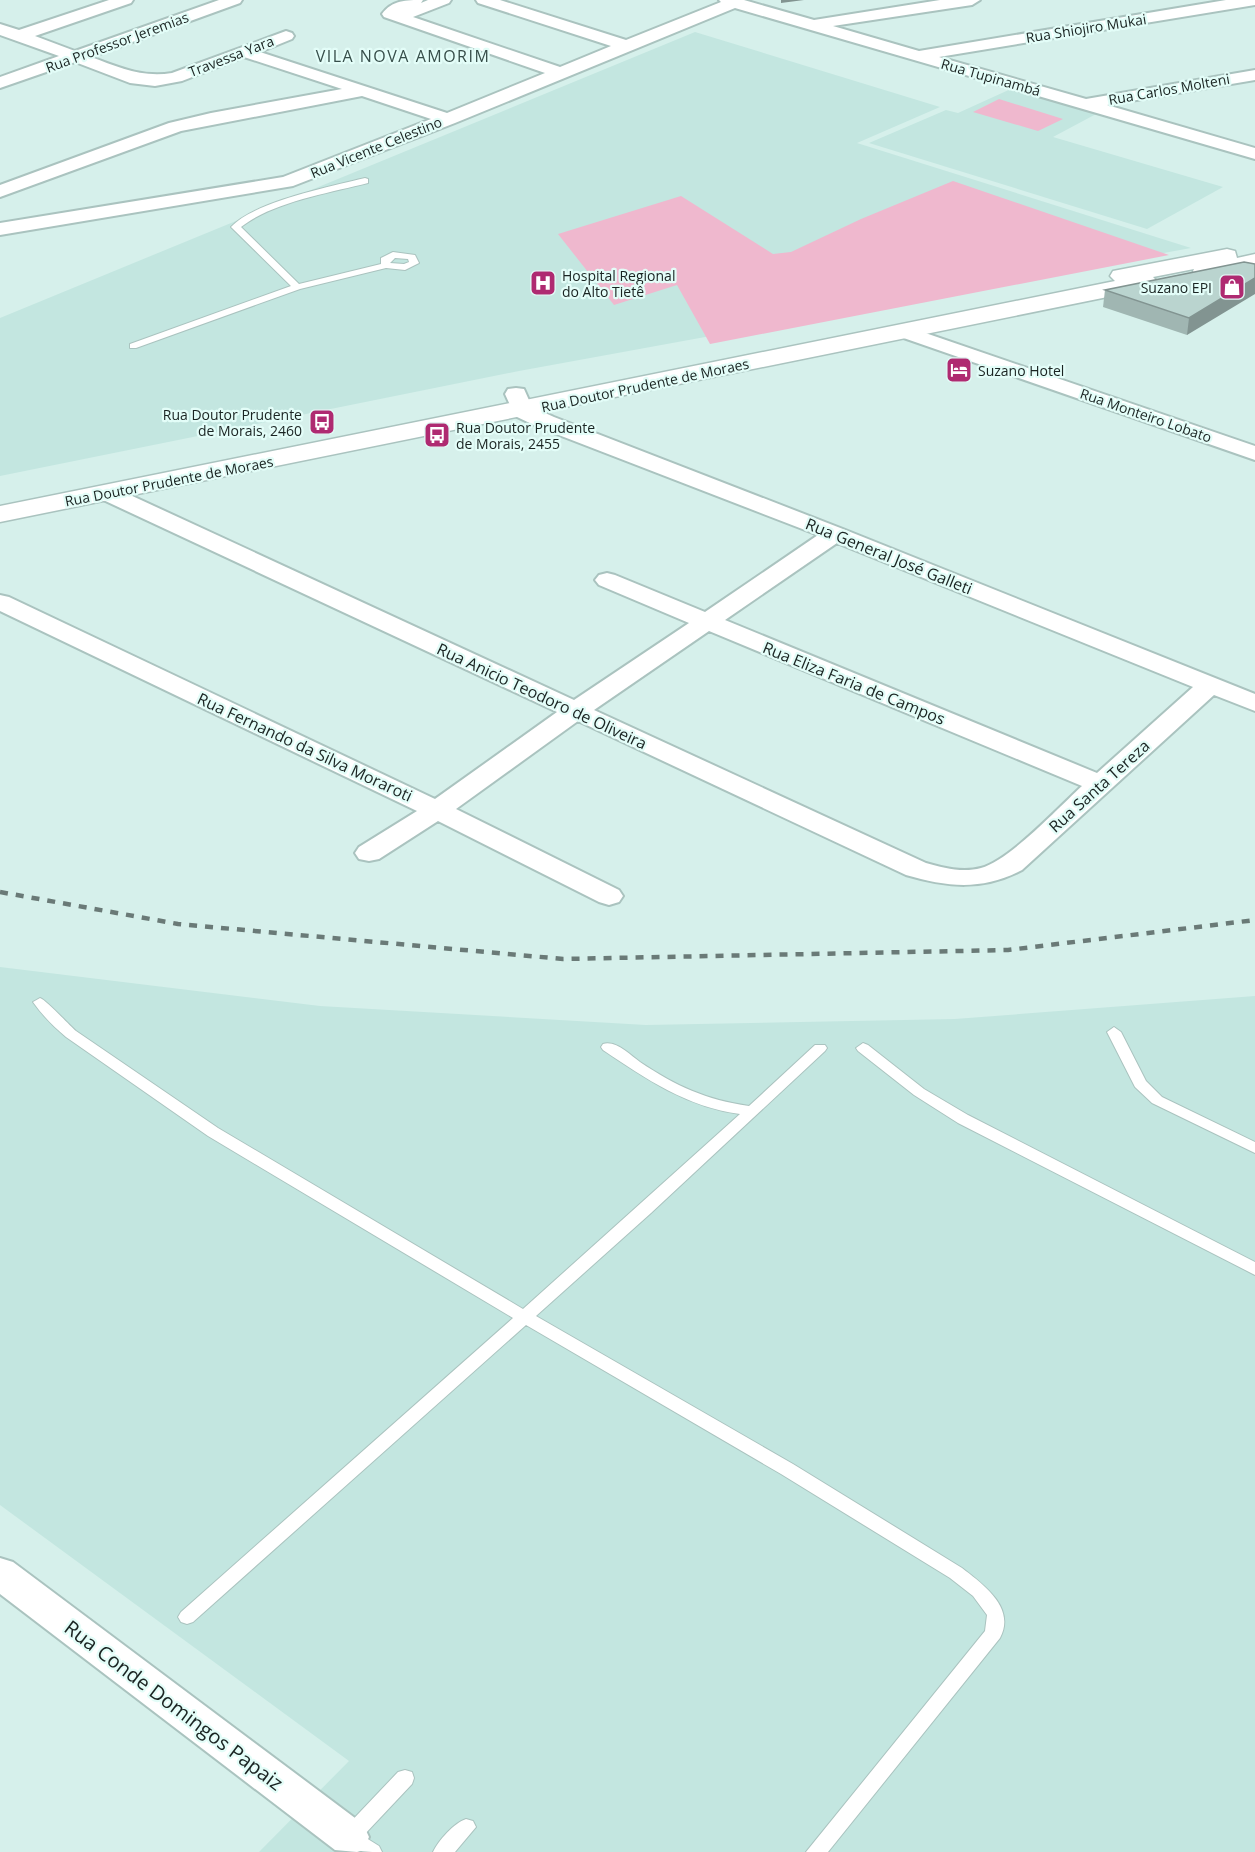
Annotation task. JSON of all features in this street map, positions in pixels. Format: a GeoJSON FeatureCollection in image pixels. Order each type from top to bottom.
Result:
{"type":"FeatureCollection","features":[{"type":"Feature","properties":{"kind":"highway","name":"Rua Doutor Prudente de Moraes"},"geometry":{"type":"LineString","coordinates":[[0,514],[107,493],[519,402],[758,345],[1255,250]]}},
{"type":"Feature","properties":{"kind":"highway","name":"Rua Doutor Prudente de Moraes"},"geometry":{"type":"LineString","coordinates":[[0,497],[902,331],[1255,261]]}},
{"type":"Feature","properties":{"kind":"street"},"geometry":{"type":"LineString","coordinates":[[19,36],[125,0]]}},
{"type":"Feature","properties":{"kind":"street","name":"Rua Professor Jeremias"},"geometry":{"type":"LineString","coordinates":[[0,83],[234,0]]}},
{"type":"Feature","properties":{"kind":"street"},"geometry":{"type":"LineString","coordinates":[[415,0],[390,11],[390,14],[396,18],[561,73]]}},
{"type":"Feature","properties":{"kind":"street"},"geometry":{"type":"LineString","coordinates":[[396,18],[443,0]]}},
{"type":"Feature","properties":{"kind":"street"},"geometry":{"type":"LineString","coordinates":[[484,0],[627,46]]}},
{"type":"Feature","properties":{"kind":"street"},"geometry":{"type":"LineString","coordinates":[[812,25],[972,0]]}},
{"type":"Feature","properties":{"kind":"street","name":"Rua Shiojiro Mukai"},"geometry":{"type":"LineString","coordinates":[[917,55],[1255,0]]}},
{"type":"Feature","properties":{"kind":"street","name":"Rua Vicente Celestino"},"geometry":{"type":"LineString","coordinates":[[0,229],[286,182],[561,73],[731,1]]}},
{"type":"Feature","properties":{"kind":"street","name":"Rua Tupinambá"},"geometry":{"type":"LineString","coordinates":[[731,1],[1253,153]]}},
{"type":"Feature","properties":{"kind":"street","name":"Travessa Yara"},"geometry":{"type":"LineString","coordinates":[[0,29],[146,81],[176,77],[286,36]]}},
{"type":"Feature","properties":{"kind":"street"},"geometry":{"type":"LineString","coordinates":[[244,52],[449,118]]}},
{"type":"Feature","properties":{"kind":"street","name":"Rua Carlos Molteni"},"geometry":{"type":"LineString","coordinates":[[1084,104],[1255,75]]}},
{"type":"Feature","properties":{"kind":"street"},"geometry":{"type":"LineString","coordinates":[[0,191],[175,127],[211,118],[362,91]]}},
{"type":"Feature","properties":{"kind":"street"},"geometry":{"type":"LineString","coordinates":[[1227,266],[1255,276]]}},
{"type":"Feature","properties":{"kind":"street","name":"Rua Monteiro Lobato"},"geometry":{"type":"LineString","coordinates":[[902,331],[1255,453]]}},
{"type":"Feature","properties":{"kind":"street","name":"Rua General José Galleti"},"geometry":{"type":"LineString","coordinates":[[519,402],[546,423],[835,534],[1255,703]]}},
{"type":"Feature","properties":{"kind":"street","name":"Rua Anicio Teodoro de Oliveira"},"geometry":{"type":"LineString","coordinates":[[107,493],[916,869],[940,877],[982,878]]}},
{"type":"Feature","properties":{"kind":"street"},"geometry":{"type":"LineString","coordinates":[[369,853],[437,810],[574,712],[835,534]]}},
{"type":"Feature","properties":{"kind":"street","name":"Rua Eliza Faria de Campos"},"geometry":{"type":"LineString","coordinates":[[607,580],[1102,784]]}},
{"type":"Feature","properties":{"kind":"street","name":"Rua Fernando da Silva Moraroti"},"geometry":{"type":"LineString","coordinates":[[0,602],[437,810],[609,896]]}},
{"type":"Feature","properties":{"kind":"street","name":"Rua Santa Tereza"},"geometry":{"type":"LineString","coordinates":[[982,878],[998,873],[1012,864],[1210,685]]}},
{"type":"Feature","properties":{"kind":"street","name":"Rua Conde Domingos Papaiz"},"geometry":{"type":"LineString","coordinates":[[0,1573],[361,1845]]}},
{"type":"Feature","properties":{"kind":"lane"},"geometry":{"type":"LineString","coordinates":[[297,287],[236,227],[244,219],[270,209],[365,181]]}},
{"type":"Feature","properties":{"kind":"lane"},"geometry":{"type":"LineString","coordinates":[[133,346],[297,287],[387,265]]}},
{"type":"Feature","properties":{"kind":"lane"},"geometry":{"type":"LineString","coordinates":[[40,1002],[53,1019],[71,1034],[213,1132],[524,1317],[787,1469],[956,1573],[979,1591],[996,1614],[994,1633],[816,1852]]}},
{"type":"Feature","properties":{"kind":"lane"},"geometry":{"type":"LineString","coordinates":[[1114,1032],[1140,1084],[1157,1100],[1255,1148]]}},
{"type":"Feature","properties":{"kind":"lane"},"geometry":{"type":"LineString","coordinates":[[608,1047],[651,1076],[682,1093],[712,1105],[753,1111]]}},
{"type":"Feature","properties":{"kind":"lane"},"geometry":{"type":"LineString","coordinates":[[187,1617],[524,1317],[820,1048]]}},
{"type":"Feature","properties":{"kind":"lane"},"geometry":{"type":"LineString","coordinates":[[863,1048],[919,1092],[963,1119],[1255,1269]]}},
{"type":"Feature","properties":{"kind":"lane"},"geometry":{"type":"LineString","coordinates":[[361,1845],[405,1778]]}},
{"type":"Feature","properties":{"kind":"lane"},"geometry":{"type":"LineString","coordinates":[[443,1852],[466,1827]]}},
{"type":"Feature","properties":{"kind":"shaded area","name":"Hospital Regional do Alto Tietê"},"geometry":{"type":"Polygon","coordinates":[[[695,32],[940,107],[857,143],[1191,248],[519,371],[0,476],[0,318],[695,32]]]}},
{"type":"Feature","properties":{"kind":"shaded area"},"geometry":{"type":"Polygon","coordinates":[[[1013,88],[1098,113],[1053,137],[1223,187],[1147,229],[869,143],[946,110],[958,113],[1013,88]]]}},
{"type":"Feature","properties":{"kind":"shaded area"},"geometry":{"type":"Polygon","coordinates":[[[999,99],[1063,119],[1038,131],[973,112],[999,99]]]}},
{"type":"Feature","properties":{"kind":"shaded area"},"geometry":{"type":"Polygon","coordinates":[[[953,181],[1169,255],[710,344],[677,285],[614,305],[558,234],[681,196],[773,254],[791,252],[861,219],[953,181]]]}},
{"type":"Feature","properties":{"kind":"shaded area"},"geometry":{"type":"Polygon","coordinates":[[[0,967],[320,1006],[646,1025],[955,1019],[1255,996],[1255,1852],[259,1852],[349,1761],[0,1505],[0,967]]]}},
{"type":"Feature","properties":{"kind":"building"},"geometry":{"type":"Polygon","coordinates":[[[1244,262],[1255,264],[1255,278],[1189,318],[1105,290],[1244,262]]]}},
{"type":"Feature","properties":{"kind":"railway"},"geometry":{"type":"LineString","coordinates":[[0,892],[178,924],[563,959],[1008,950],[1255,920]]}},
{"type":"Feature","properties":{"kind":"place","name":"Hospital Regional do Alto Tietê"},"geometry":{"type":"Point","coordinates":[543,283]}},
{"type":"Feature","properties":{"kind":"place","name":"Suzano EPI"},"geometry":{"type":"Point","coordinates":[1232,287]}},
{"type":"Feature","properties":{"kind":"place","name":"Suzano Hotel"},"geometry":{"type":"Point","coordinates":[959,370]}},
{"type":"Feature","properties":{"kind":"place","name":"Rua Doutor Prudente de Morais, 2460"},"geometry":{"type":"Point","coordinates":[322,422]}},
{"type":"Feature","properties":{"kind":"place","name":"Rua Doutor Prudente de Morais, 2455"},"geometry":{"type":"Point","coordinates":[437,435]}},
{"type":"Feature","properties":{"kind":"district","name":"VILA NOVA AMORIM"},"geometry":{"type":"Point","coordinates":[403,56]}}]}
